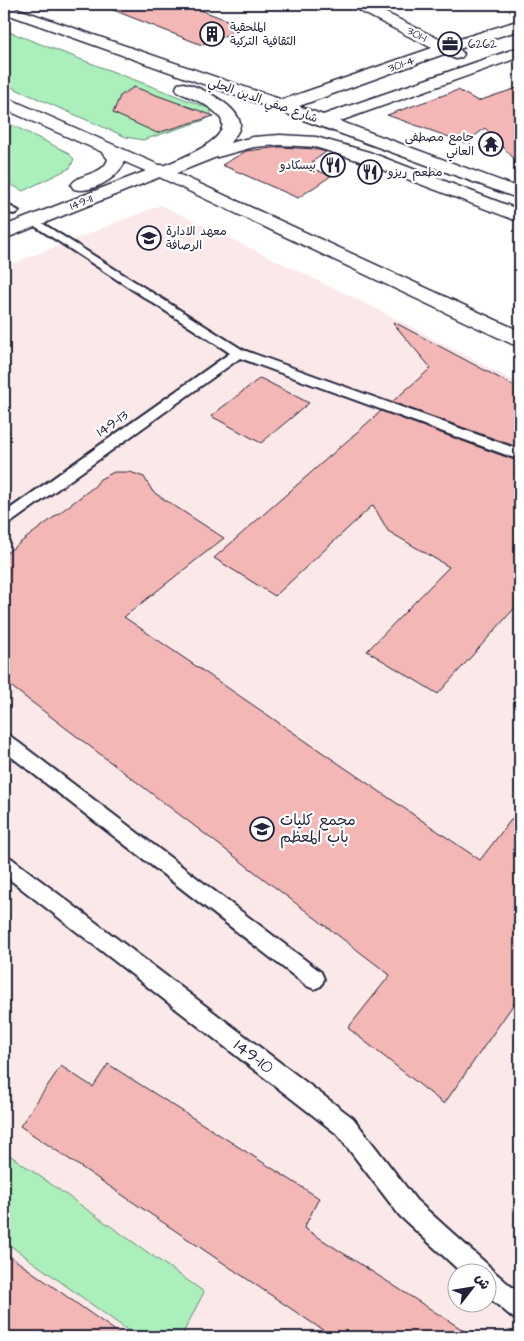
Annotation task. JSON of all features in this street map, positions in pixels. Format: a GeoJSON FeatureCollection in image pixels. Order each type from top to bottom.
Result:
{"type":"FeatureCollection","features":[{"type":"Feature","properties":{"kind":"main road","name":"301-1"},"geometry":{"type":"LineString","coordinates":[[357,4],[447,48],[476,67]]}},
{"type":"Feature","properties":{"kind":"main road","name":"شارع صفي الدين الحلي"},"geometry":{"type":"LineString","coordinates":[[4,8],[282,106],[520,194]]}},
{"type":"Feature","properties":{"kind":"main road","name":"301-4"},"geometry":{"type":"LineString","coordinates":[[282,106],[447,48],[520,25]]}},
{"type":"Feature","properties":{"kind":"main road"},"geometry":{"type":"LineString","coordinates":[[123,51],[137,63],[218,105],[228,113],[232,122],[230,132],[222,142],[192,160]]}},
{"type":"Feature","properties":{"kind":"main road","name":"301-4"},"geometry":{"type":"LineString","coordinates":[[323,121],[520,52]]}},
{"type":"Feature","properties":{"kind":"main road"},"geometry":{"type":"LineString","coordinates":[[4,104],[160,171],[520,339]]}},
{"type":"Feature","properties":{"kind":"main road","name":"شارع صفي الدين الحلي"},"geometry":{"type":"LineString","coordinates":[[160,171],[229,148],[257,142],[280,140],[316,142],[363,156],[520,216]]}},
{"type":"Feature","properties":{"kind":"main road","name":"149-11"},"geometry":{"type":"LineString","coordinates":[[7,211],[107,173],[117,162],[115,155],[110,151]]}},
{"type":"Feature","properties":{"kind":"main road","name":"149-11"},"geometry":{"type":"LineString","coordinates":[[4,233],[160,171]]}},
{"type":"Feature","properties":{"kind":"lane"},"geometry":{"type":"LineString","coordinates":[[34,221],[239,353],[520,455]]}},
{"type":"Feature","properties":{"kind":"lane","name":"149-13"},"geometry":{"type":"LineString","coordinates":[[4,520],[239,353]]}},
{"type":"Feature","properties":{"kind":"lane"},"geometry":{"type":"LineString","coordinates":[[4,741],[314,980]]}},
{"type":"Feature","properties":{"kind":"lane","name":"149-10"},"geometry":{"type":"LineString","coordinates":[[4,864],[346,1126],[408,1208],[470,1264]]}},
{"type":"Feature","properties":{"kind":"lane"},"geometry":{"type":"LineString","coordinates":[[496,1288],[520,1309]]}},
{"type":"Feature","properties":{"kind":"shaded area","name":"مجمع كليات باب المعظم"},"geometry":{"type":"Polygon","coordinates":[[[161,205],[377,309],[520,384],[520,1337],[4,1337],[4,267],[161,205]]]}},
{"type":"Feature","properties":{"kind":"green space"},"geometry":{"type":"Polygon","coordinates":[[[4,30],[211,109],[211,115],[205,120],[143,140],[126,137],[4,84],[4,30]]]}},
{"type":"Feature","properties":{"kind":"green space"},"geometry":{"type":"Polygon","coordinates":[[[4,121],[67,152],[74,159],[70,168],[23,191],[4,181],[4,121]]]}},
{"type":"Feature","properties":{"kind":"green space"},"geometry":{"type":"Polygon","coordinates":[[[4,1151],[204,1292],[181,1337],[128,1337],[130,1332],[4,1241],[4,1151]]]}},
{"type":"Feature","properties":{"kind":"building"},"geometry":{"type":"Polygon","coordinates":[[[103,4],[184,4],[243,26],[209,44],[206,42],[202,45],[103,6],[103,4]]]}},
{"type":"Feature","properties":{"kind":"building"},"geometry":{"type":"Polygon","coordinates":[[[134,87],[214,116],[157,133],[113,113],[120,96],[134,87]]]}},
{"type":"Feature","properties":{"kind":"building"},"geometry":{"type":"Polygon","coordinates":[[[520,87],[520,165],[485,128],[466,143],[387,115],[458,90],[478,101],[520,87]]]}},
{"type":"Feature","properties":{"kind":"building"},"geometry":{"type":"Polygon","coordinates":[[[280,147],[315,149],[326,152],[312,162],[316,164],[311,168],[331,176],[298,198],[222,165],[246,151],[280,147]]]}},
{"type":"Feature","properties":{"kind":"building"},"geometry":{"type":"Polygon","coordinates":[[[394,322],[520,389],[520,448],[392,402],[431,368],[394,322]]]}},
{"type":"Feature","properties":{"kind":"building"},"geometry":{"type":"Polygon","coordinates":[[[260,378],[309,403],[261,443],[211,416],[260,378]]]}},
{"type":"Feature","properties":{"kind":"building"},"geometry":{"type":"Polygon","coordinates":[[[381,411],[520,462],[520,602],[438,694],[367,651],[449,567],[388,531],[373,505],[275,596],[214,558],[381,411]]]}},
{"type":"Feature","properties":{"kind":"building"},"geometry":{"type":"Polygon","coordinates":[[[114,472],[130,472],[144,477],[153,492],[224,538],[124,617],[480,860],[520,808],[520,995],[444,1104],[348,1028],[390,975],[4,681],[4,555],[95,486],[100,479],[114,472]]]}},
{"type":"Feature","properties":{"kind":"building"},"geometry":{"type":"Polygon","coordinates":[[[108,1064],[319,1198],[304,1228],[474,1337],[333,1337],[20,1126],[61,1066],[93,1087],[108,1064]]]}},
{"type":"Feature","properties":{"kind":"building"},"geometry":{"type":"Polygon","coordinates":[[[4,1252],[124,1337],[4,1337],[4,1252]]]}},
{"type":"Feature","properties":{"kind":"place","name":"الملحقية الثقافية التركية"},"geometry":{"type":"Point","coordinates":[212,34]}},
{"type":"Feature","properties":{"kind":"place","name":"6262"},"geometry":{"type":"Point","coordinates":[450,44]}},
{"type":"Feature","properties":{"kind":"place","name":"جامع مصطفى العاني"},"geometry":{"type":"Point","coordinates":[491,144]}},
{"type":"Feature","properties":{"kind":"place","name":"بيسكادو"},"geometry":{"type":"Point","coordinates":[333,165]}},
{"type":"Feature","properties":{"kind":"place","name":"مطعم ريزو"},"geometry":{"type":"Point","coordinates":[370,172]}},
{"type":"Feature","properties":{"kind":"place","name":"معهد الادارة الرصافة"},"geometry":{"type":"Point","coordinates":[149,238]}},
{"type":"Feature","properties":{"kind":"place","name":"مجمع كليات باب المعظم"},"geometry":{"type":"Point","coordinates":[262,829]}}]}
